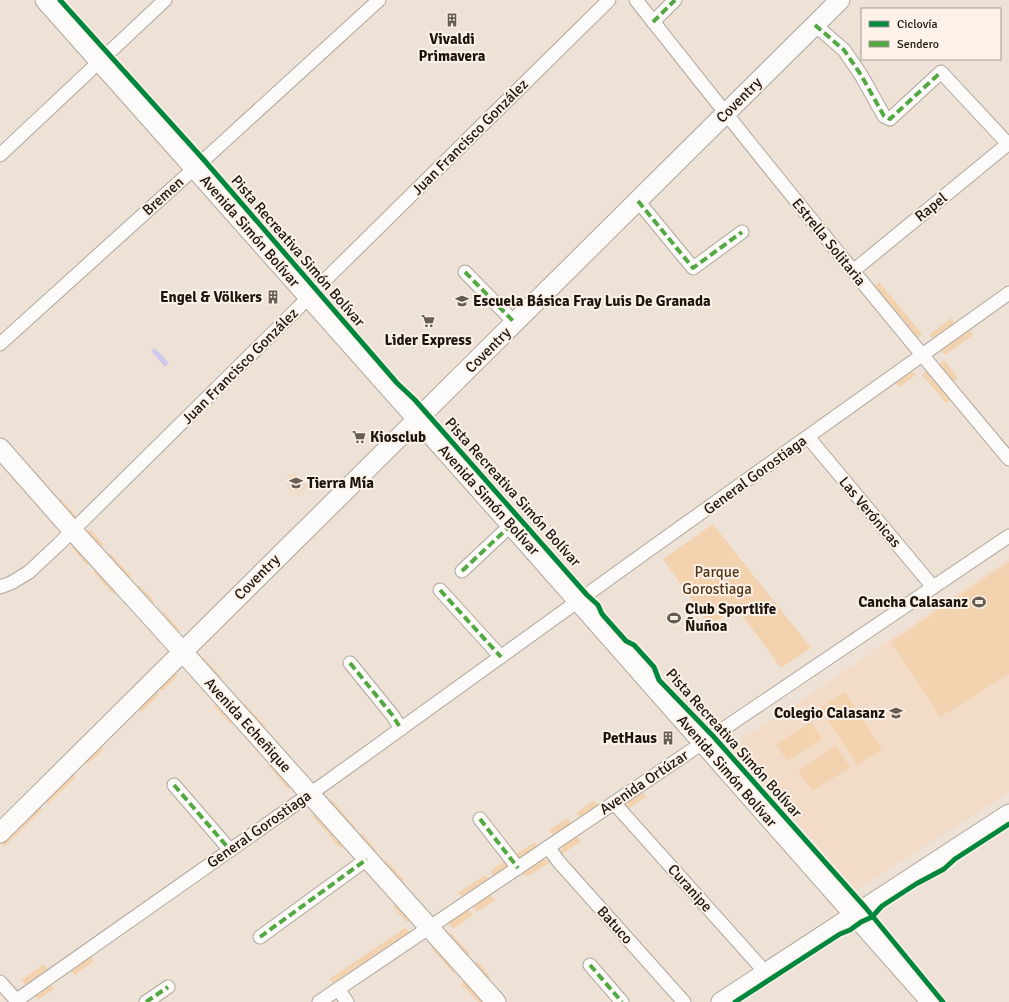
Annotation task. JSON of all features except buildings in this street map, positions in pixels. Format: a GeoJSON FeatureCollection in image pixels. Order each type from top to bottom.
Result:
{"type":"FeatureCollection","features":[{"type":"Feature","properties":{"kind":"street","name":"Avenida Simón Bolívar"},"geometry":{"type":"LineString","coordinates":[[45,0],[511,525],[931,1002]]}},
{"type":"Feature","properties":{"kind":"street"},"geometry":{"type":"LineString","coordinates":[[0,155],[165,0]]}},
{"type":"Feature","properties":{"kind":"street","name":"Bremen"},"geometry":{"type":"LineString","coordinates":[[0,344],[379,0]]}},
{"type":"Feature","properties":{"kind":"street","name":"Juan Francisco González"},"geometry":{"type":"LineString","coordinates":[[0,587],[12,583],[29,572],[73,531],[609,0]]}},
{"type":"Feature","properties":{"kind":"street","name":"Estrella Solitaria"},"geometry":{"type":"LineString","coordinates":[[636,0],[853,271],[1009,459]]}},
{"type":"Feature","properties":{"kind":"street","name":"Coventry"},"geometry":{"type":"LineString","coordinates":[[0,833],[840,0]]}},
{"type":"Feature","properties":{"kind":"street"},"geometry":{"type":"LineString","coordinates":[[653,22],[672,3]]}},
{"type":"Feature","properties":{"kind":"street"},"geometry":{"type":"LineString","coordinates":[[815,25],[844,50],[861,75],[884,116],[890,119],[941,72],[1009,144]]}},
{"type":"Feature","properties":{"kind":"street","name":"Rapel"},"geometry":{"type":"LineString","coordinates":[[853,271],[1009,144]]}},
{"type":"Feature","properties":{"kind":"street"},"geometry":{"type":"LineString","coordinates":[[638,201],[693,268],[742,232]]}},
{"type":"Feature","properties":{"kind":"street","name":"Coventry"},"geometry":{"type":"LineString","coordinates":[[465,272],[515,323]]}},
{"type":"Feature","properties":{"kind":"street","name":"General Gorostiaga"},"geometry":{"type":"LineString","coordinates":[[18,1001],[401,729],[1009,293]]}},
{"type":"Feature","properties":{"kind":"street","name":"Las Verónicas"},"geometry":{"type":"LineString","coordinates":[[808,437],[933,587]]}},
{"type":"Feature","properties":{"kind":"street","name":"Avenida Echeñique"},"geometry":{"type":"LineString","coordinates":[[0,448],[496,1002]]}},
{"type":"Feature","properties":{"kind":"street"},"geometry":{"type":"LineString","coordinates":[[462,571],[511,525]]}},
{"type":"Feature","properties":{"kind":"street","name":"Avenida Ortúzar"},"geometry":{"type":"LineString","coordinates":[[319,1002],[1009,536]]}},
{"type":"Feature","properties":{"kind":"street"},"geometry":{"type":"LineString","coordinates":[[440,590],[500,657]]}},
{"type":"Feature","properties":{"kind":"street"},"geometry":{"type":"LineString","coordinates":[[350,662],[393,716],[401,729]]}},
{"type":"Feature","properties":{"kind":"street"},"geometry":{"type":"LineString","coordinates":[[174,785],[230,850]]}},
{"type":"Feature","properties":{"kind":"street","name":"Curanipe"},"geometry":{"type":"LineString","coordinates":[[614,803],[766,973]]}},
{"type":"Feature","properties":{"kind":"street"},"geometry":{"type":"LineString","coordinates":[[721,1002],[1009,814]]}},
{"type":"Feature","properties":{"kind":"street"},"geometry":{"type":"LineString","coordinates":[[480,819],[518,868]]}},
{"type":"Feature","properties":{"kind":"street","name":"Batuco"},"geometry":{"type":"LineString","coordinates":[[548,848],[684,1002]]}},
{"type":"Feature","properties":{"kind":"street"},"geometry":{"type":"LineString","coordinates":[[260,937],[367,859]]}},
{"type":"Feature","properties":{"kind":"street"},"geometry":{"type":"LineString","coordinates":[[590,965],[622,1002]]}},
{"type":"Feature","properties":{"kind":"street"},"geometry":{"type":"LineString","coordinates":[[0,982],[18,1001]]}},
{"type":"Feature","properties":{"kind":"street"},"geometry":{"type":"LineString","coordinates":[[146,1002],[168,987]]}},
{"type":"Feature","properties":{"kind":"street"},"geometry":{"type":"LineString","coordinates":[[338,990],[347,1002]]}},
{"type":"Feature","properties":{"kind":"shaded area"},"geometry":{"type":"Polygon","coordinates":[[[155,348],[169,363],[165,367],[151,351],[155,348]]]}},
{"type":"Feature","properties":{"kind":"shaded area","name":"Tierra Mía"},"geometry":{"type":"Polygon","coordinates":[[[294,471],[309,487],[299,496],[295,493],[292,495],[287,489],[290,487],[284,480],[294,471]]]}},
{"type":"Feature","properties":{"kind":"shaded area","name":"Colegio Calasanz"},"geometry":{"type":"Polygon","coordinates":[[[1009,558],[1009,792],[857,890],[732,750],[733,745],[812,693],[1009,558]]]}},
{"type":"Feature","properties":{"kind":"green space"},"geometry":{"type":"Polygon","coordinates":[[[879,282],[922,334],[917,339],[874,286],[879,282]]]}},
{"type":"Feature","properties":{"kind":"green space"},"geometry":{"type":"Polygon","coordinates":[[[951,318],[955,323],[933,340],[929,335],[951,318]]]}},
{"type":"Feature","properties":{"kind":"green space"},"geometry":{"type":"Polygon","coordinates":[[[969,329],[973,335],[945,355],[941,350],[969,329]]]}},
{"type":"Feature","properties":{"kind":"green space"},"geometry":{"type":"Polygon","coordinates":[[[944,360],[958,378],[953,382],[938,365],[944,360]]]}},
{"type":"Feature","properties":{"kind":"green space"},"geometry":{"type":"Polygon","coordinates":[[[912,371],[916,375],[899,387],[895,383],[912,371]]]}},
{"type":"Feature","properties":{"kind":"green space"},"geometry":{"type":"Polygon","coordinates":[[[927,371],[951,399],[946,403],[922,375],[927,371]]]}},
{"type":"Feature","properties":{"kind":"green space"},"geometry":{"type":"Polygon","coordinates":[[[60,498],[78,518],[74,519],[56,502],[60,498]]]}},
{"type":"Feature","properties":{"kind":"green space","name":"Parque Gorostiaga"},"geometry":{"type":"Polygon","coordinates":[[[713,524],[811,648],[781,668],[736,607],[710,626],[663,559],[713,524]]]}},
{"type":"Feature","properties":{"kind":"green space"},"geometry":{"type":"Polygon","coordinates":[[[90,529],[104,545],[99,550],[85,534],[90,529]]]}},
{"type":"Feature","properties":{"kind":"green space"},"geometry":{"type":"Polygon","coordinates":[[[76,544],[91,561],[87,565],[72,548],[76,544]]]}},
{"type":"Feature","properties":{"kind":"green space"},"geometry":{"type":"Polygon","coordinates":[[[110,553],[131,576],[127,580],[106,557],[110,553]]]}},
{"type":"Feature","properties":{"kind":"green space","name":"Cancha Calasanz"},"geometry":{"type":"Polygon","coordinates":[[[1009,562],[1009,674],[940,717],[891,642],[1009,562]]]}},
{"type":"Feature","properties":{"kind":"green space"},"geometry":{"type":"Polygon","coordinates":[[[97,568],[117,590],[113,594],[93,572],[97,568]]]}},
{"type":"Feature","properties":{"kind":"green space"},"geometry":{"type":"Polygon","coordinates":[[[139,585],[154,601],[149,605],[134,589],[139,585]]]}},
{"type":"Feature","properties":{"kind":"green space"},"geometry":{"type":"Polygon","coordinates":[[[164,612],[180,630],[175,634],[160,616],[164,612]]]}},
{"type":"Feature","properties":{"kind":"green space"},"geometry":{"type":"Polygon","coordinates":[[[203,657],[222,678],[218,682],[199,661],[203,657]]]}},
{"type":"Feature","properties":{"kind":"green space"},"geometry":{"type":"Polygon","coordinates":[[[173,670],[178,676],[162,691],[157,687],[173,670]]]}},
{"type":"Feature","properties":{"kind":"green space"},"geometry":{"type":"Polygon","coordinates":[[[153,690],[159,695],[141,713],[137,707],[153,690]]]}},
{"type":"Feature","properties":{"kind":"green space"},"geometry":{"type":"Polygon","coordinates":[[[845,692],[882,749],[857,765],[820,708],[845,692]]]}},
{"type":"Feature","properties":{"kind":"green space"},"geometry":{"type":"Polygon","coordinates":[[[218,702],[234,720],[230,724],[214,706],[218,702]]]}},
{"type":"Feature","properties":{"kind":"green space"},"geometry":{"type":"Polygon","coordinates":[[[245,704],[266,727],[261,731],[241,708],[245,704]]]}},
{"type":"Feature","properties":{"kind":"green space"},"geometry":{"type":"Polygon","coordinates":[[[811,722],[822,739],[787,761],[776,744],[811,722]]]}},
{"type":"Feature","properties":{"kind":"green space"},"geometry":{"type":"Polygon","coordinates":[[[99,744],[104,749],[88,764],[83,759],[99,744]]]}},
{"type":"Feature","properties":{"kind":"green space"},"geometry":{"type":"Polygon","coordinates":[[[836,746],[850,767],[813,791],[798,771],[836,746]]]}},
{"type":"Feature","properties":{"kind":"green space"},"geometry":{"type":"Polygon","coordinates":[[[272,762],[292,786],[288,789],[268,765],[272,762]]]}},
{"type":"Feature","properties":{"kind":"green space"},"geometry":{"type":"Polygon","coordinates":[[[71,772],[76,777],[48,804],[43,799],[71,772]]]}},
{"type":"Feature","properties":{"kind":"green space"},"geometry":{"type":"Polygon","coordinates":[[[642,792],[646,797],[628,809],[626,806],[629,800],[642,792]]]}},
{"type":"Feature","properties":{"kind":"green space"},"geometry":{"type":"Polygon","coordinates":[[[331,799],[356,828],[352,831],[327,803],[331,799]]]}},
{"type":"Feature","properties":{"kind":"green space"},"geometry":{"type":"Polygon","coordinates":[[[594,800],[598,805],[580,818],[576,813],[594,800]]]}},
{"type":"Feature","properties":{"kind":"green space"},"geometry":{"type":"Polygon","coordinates":[[[38,804],[43,809],[4,847],[0,842],[38,804]]]}},
{"type":"Feature","properties":{"kind":"green space"},"geometry":{"type":"Polygon","coordinates":[[[316,812],[345,844],[341,849],[312,816],[316,812]]]}},
{"type":"Feature","properties":{"kind":"green space"},"geometry":{"type":"Polygon","coordinates":[[[567,818],[572,823],[553,835],[549,830],[567,818]]]}},
{"type":"Feature","properties":{"kind":"green space"},"geometry":{"type":"Polygon","coordinates":[[[362,833],[377,851],[372,855],[357,837],[362,833]]]}},
{"type":"Feature","properties":{"kind":"green space"},"geometry":{"type":"Polygon","coordinates":[[[577,836],[581,841],[561,855],[564,845],[577,836]]]}},
{"type":"Feature","properties":{"kind":"green space"},"geometry":{"type":"Polygon","coordinates":[[[535,842],[537,846],[516,861],[513,856],[535,842]]]}},
{"type":"Feature","properties":{"kind":"green space"},"geometry":{"type":"Polygon","coordinates":[[[507,859],[511,864],[494,876],[490,871],[507,859]]]}},
{"type":"Feature","properties":{"kind":"green space"},"geometry":{"type":"Polygon","coordinates":[[[544,859],[551,862],[527,877],[523,873],[544,859]]]}},
{"type":"Feature","properties":{"kind":"green space"},"geometry":{"type":"Polygon","coordinates":[[[386,860],[404,880],[399,884],[382,864],[386,860]]]}},
{"type":"Feature","properties":{"kind":"green space"},"geometry":{"type":"Polygon","coordinates":[[[485,875],[488,879],[462,896],[458,893],[485,875]]]}},
{"type":"Feature","properties":{"kind":"green space"},"geometry":{"type":"Polygon","coordinates":[[[490,894],[495,900],[477,912],[473,906],[490,894]]]}},
{"type":"Feature","properties":{"kind":"green space"},"geometry":{"type":"Polygon","coordinates":[[[398,903],[412,919],[406,922],[393,907],[398,903]]]}},
{"type":"Feature","properties":{"kind":"green space"},"geometry":{"type":"Polygon","coordinates":[[[468,909],[473,915],[453,929],[448,923],[468,909]]]}},
{"type":"Feature","properties":{"kind":"green space"},"geometry":{"type":"Polygon","coordinates":[[[405,928],[410,932],[333,983],[329,979],[405,928]]]}},
{"type":"Feature","properties":{"kind":"green space"},"geometry":{"type":"Polygon","coordinates":[[[451,933],[470,954],[465,958],[447,937],[451,933]]]}},
{"type":"Feature","properties":{"kind":"green space"},"geometry":{"type":"Polygon","coordinates":[[[435,944],[458,971],[454,974],[431,948],[435,944]]]}},
{"type":"Feature","properties":{"kind":"green space"},"geometry":{"type":"Polygon","coordinates":[[[90,955],[94,961],[75,975],[70,969],[90,955]]]}},
{"type":"Feature","properties":{"kind":"green space"},"geometry":{"type":"Polygon","coordinates":[[[478,962],[490,977],[485,981],[472,966],[478,962]]]}},
{"type":"Feature","properties":{"kind":"green space"},"geometry":{"type":"Polygon","coordinates":[[[44,964],[48,969],[25,985],[21,980],[44,964]]]}},
{"type":"Feature","properties":{"kind":"green space"},"geometry":{"type":"Polygon","coordinates":[[[466,979],[486,1002],[478,1002],[461,984],[466,979]]]}},
{"type":"Feature","properties":{"kind":"green space"},"geometry":{"type":"Polygon","coordinates":[[[50,984],[54,989],[38,1000],[34,995],[50,984]]]}},
{"type":"Feature","properties":{"kind":"marked path"},"geometry":{"type":"LineString","coordinates":[[653,22],[675,0]]}},
{"type":"Feature","properties":{"kind":"marked path"},"geometry":{"type":"LineString","coordinates":[[815,25],[844,50],[861,75],[884,116],[890,119],[941,72]]}},
{"type":"Feature","properties":{"kind":"marked path"},"geometry":{"type":"LineString","coordinates":[[638,201],[693,268],[742,232]]}},
{"type":"Feature","properties":{"kind":"marked path"},"geometry":{"type":"LineString","coordinates":[[465,272],[515,323]]}},
{"type":"Feature","properties":{"kind":"marked path"},"geometry":{"type":"LineString","coordinates":[[462,571],[511,525]]}},
{"type":"Feature","properties":{"kind":"marked path"},"geometry":{"type":"LineString","coordinates":[[440,590],[501,657]]}},
{"type":"Feature","properties":{"kind":"marked path"},"geometry":{"type":"LineString","coordinates":[[350,663],[393,716],[401,729]]}},
{"type":"Feature","properties":{"kind":"marked path"},"geometry":{"type":"LineString","coordinates":[[174,785],[230,850]]}},
{"type":"Feature","properties":{"kind":"marked path"},"geometry":{"type":"LineString","coordinates":[[480,819],[518,868]]}},
{"type":"Feature","properties":{"kind":"marked path"},"geometry":{"type":"LineString","coordinates":[[260,937],[367,859]]}},
{"type":"Feature","properties":{"kind":"marked path"},"geometry":{"type":"LineString","coordinates":[[590,965],[622,1002]]}},
{"type":"Feature","properties":{"kind":"marked path"},"geometry":{"type":"LineString","coordinates":[[146,1002],[168,987]]}},
{"type":"Feature","properties":{"kind":"cycle path","name":"Pista Recreativa Simón Bolívar"},"geometry":{"type":"LineString","coordinates":[[60,0],[204,160],[397,383],[415,400],[587,595],[598,605],[602,614],[626,641],[634,645],[654,667],[659,680],[713,736],[865,907],[943,1002]]}},
{"type":"Feature","properties":{"kind":"cycle path"},"geometry":{"type":"LineString","coordinates":[[735,1002],[840,934],[872,917],[882,906],[916,884],[944,869],[955,859],[1009,824]]}},
{"type":"Feature","properties":{"kind":"place","name":"Vivaldi Primavera"},"geometry":{"type":"Point","coordinates":[452,20]}},
{"type":"Feature","properties":{"kind":"place","name":"Engel & Völkers"},"geometry":{"type":"Point","coordinates":[273,297]}},
{"type":"Feature","properties":{"kind":"place","name":"Escuela Básica Fray Luis De Granada"},"geometry":{"type":"Point","coordinates":[462,301]}},
{"type":"Feature","properties":{"kind":"place","name":"Lider Express"},"geometry":{"type":"Point","coordinates":[428,321]}},
{"type":"Feature","properties":{"kind":"place","name":"Kiosclub"},"geometry":{"type":"Point","coordinates":[359,437]}},
{"type":"Feature","properties":{"kind":"place","name":"Tierra Mía"},"geometry":{"type":"Point","coordinates":[296,483]}},
{"type":"Feature","properties":{"kind":"place","name":"Cancha Calasanz"},"geometry":{"type":"Point","coordinates":[979,602]}},
{"type":"Feature","properties":{"kind":"place","name":"Club Sportlife Ñuñoa"},"geometry":{"type":"Point","coordinates":[674,618]}},
{"type":"Feature","properties":{"kind":"place","name":"Colegio Calasanz"},"geometry":{"type":"Point","coordinates":[896,713]}},
{"type":"Feature","properties":{"kind":"place","name":"PetHaus"},"geometry":{"type":"Point","coordinates":[668,738]}}]}
